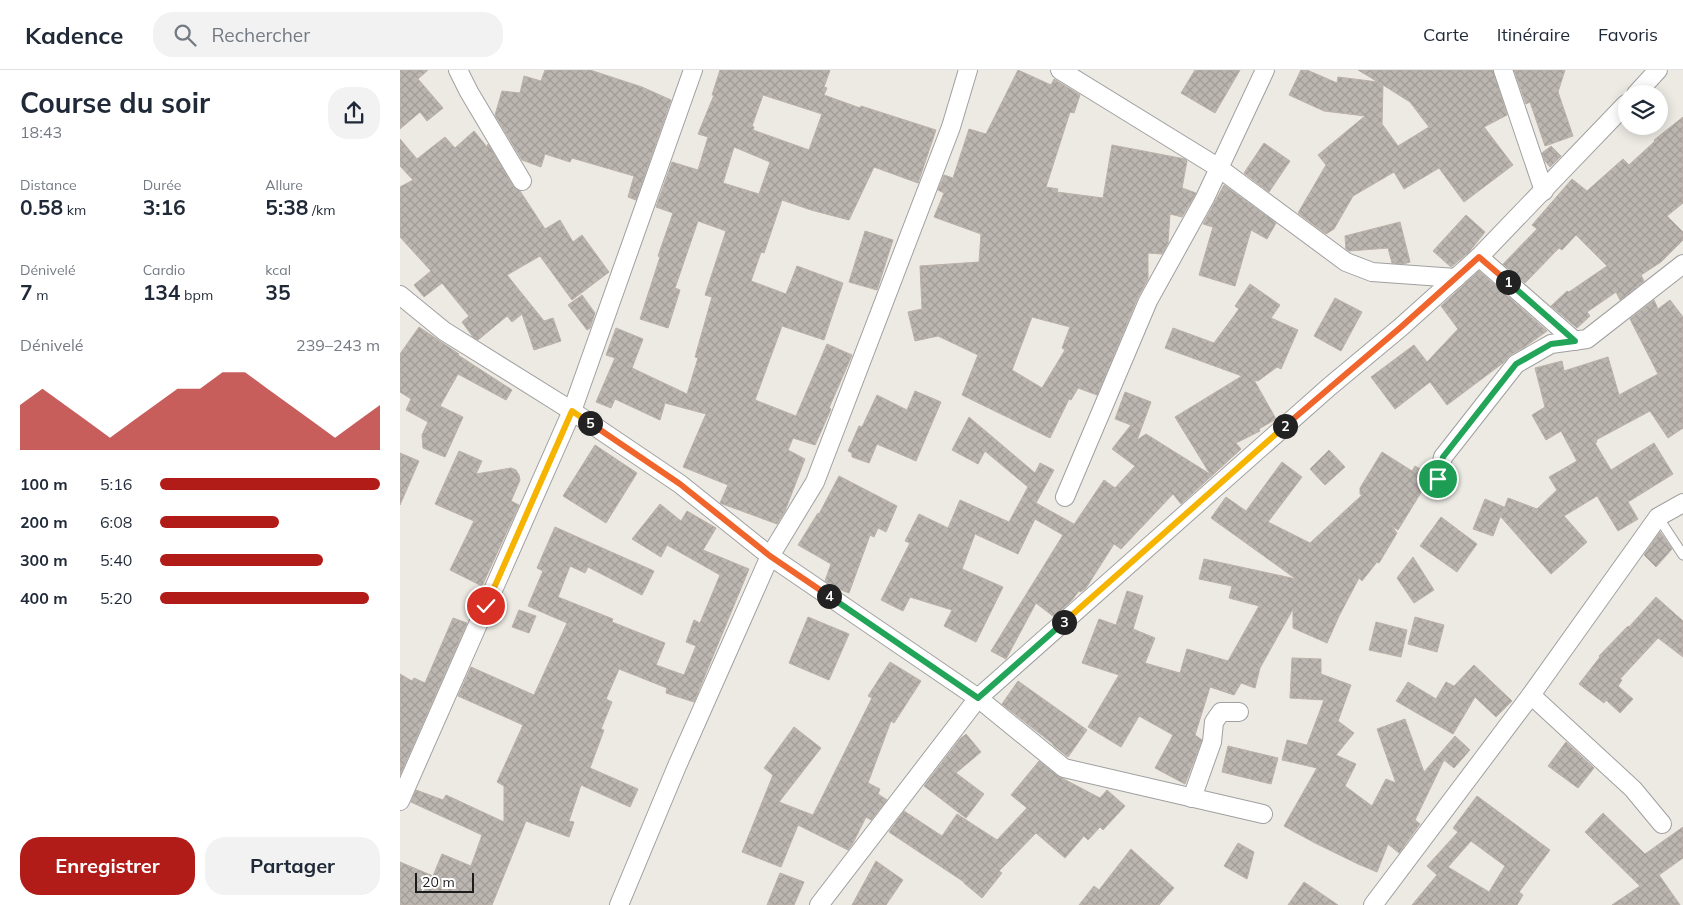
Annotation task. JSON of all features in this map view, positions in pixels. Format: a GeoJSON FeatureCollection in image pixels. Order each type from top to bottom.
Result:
{"type":"FeatureCollection","features":[{"type":"Feature","properties":{"kind":"street"},"geometry":{"type":"LineString","coordinates":[[458,70],[468,92],[522,181]]}},
{"type":"Feature","properties":{"kind":"street"},"geometry":{"type":"LineString","coordinates":[[400,801],[572,411],[693,70]]}},
{"type":"Feature","properties":{"kind":"street"},"geometry":{"type":"LineString","coordinates":[[619,905],[677,766],[770,556],[815,482],[951,127],[968,70]]}},
{"type":"Feature","properties":{"kind":"street"},"geometry":{"type":"LineString","coordinates":[[1060,70],[1219,168],[1346,262],[1372,272],[1456,278]]}},
{"type":"Feature","properties":{"kind":"street"},"geometry":{"type":"LineString","coordinates":[[1065,497],[1148,301],[1205,198],[1265,70]]}},
{"type":"Feature","properties":{"kind":"street"},"geometry":{"type":"LineString","coordinates":[[1503,70],[1544,191]]}},
{"type":"Feature","properties":{"kind":"street"},"geometry":{"type":"LineString","coordinates":[[1644,85],[1658,70]]}},
{"type":"Feature","properties":{"kind":"street"},"geometry":{"type":"LineString","coordinates":[[819,905],[978,698],[1328,387],[1401,327],[1479,257],[1618,112]]}},
{"type":"Feature","properties":{"kind":"street"},"geometry":{"type":"LineString","coordinates":[[1479,257],[1575,341]]}},
{"type":"Feature","properties":{"kind":"street"},"geometry":{"type":"LineString","coordinates":[[1438,479],[1443,457],[1516,364],[1551,344],[1587,339],[1683,264]]}},
{"type":"Feature","properties":{"kind":"street"},"geometry":{"type":"LineString","coordinates":[[400,294],[444,332],[572,411],[680,484],[770,556],[978,698],[1064,768],[1263,814]]}},
{"type":"Feature","properties":{"kind":"street"},"geometry":{"type":"LineString","coordinates":[[1373,905],[1531,695],[1658,517],[1683,503]]}},
{"type":"Feature","properties":{"kind":"street"},"geometry":{"type":"LineString","coordinates":[[1531,695],[1633,789],[1662,824]]}},
{"type":"Feature","properties":{"kind":"street"},"geometry":{"type":"LineString","coordinates":[[1192,798],[1212,742],[1214,722],[1221,712],[1239,712]]}},
{"type":"Feature","properties":{"kind":"lane"},"geometry":{"type":"LineString","coordinates":[[1658,517],[1683,555]]}},
{"type":"Feature","properties":{"kind":"building"},"geometry":{"type":"Polygon","coordinates":[[[400,70],[428,70],[418,79],[443,108],[427,121],[420,112],[400,129],[400,70]]]}},
{"type":"Feature","properties":{"kind":"building"},"geometry":{"type":"Polygon","coordinates":[[[545,70],[590,70],[642,87],[671,100],[636,200],[628,197],[634,176],[572,158],[570,162],[545,154],[541,167],[522,160],[495,115],[502,91],[520,93],[524,76],[541,81],[545,70]]]}},
{"type":"Feature","properties":{"kind":"building"},"geometry":{"type":"Polygon","coordinates":[[[720,70],[830,70],[824,87],[827,88],[824,95],[860,108],[861,106],[936,130],[918,183],[874,167],[849,220],[782,200],[764,253],[761,252],[751,281],[786,294],[797,266],[843,283],[824,340],[782,326],[755,400],[796,416],[827,344],[852,355],[815,445],[793,438],[788,450],[805,459],[785,511],[777,524],[720,503],[728,485],[683,467],[706,414],[665,403],[660,420],[615,399],[611,408],[596,402],[615,358],[606,355],[616,328],[643,339],[632,368],[687,394],[698,358],[695,357],[712,297],[705,295],[726,231],[698,221],[675,288],[680,290],[668,328],[640,319],[660,257],[658,256],[673,213],[656,207],[672,162],[698,170],[708,137],[698,134],[714,95],[712,95],[720,70]],[[763,95],[752,126],[754,127],[753,130],[809,150],[822,114],[763,95]],[[734,147],[723,183],[759,194],[770,162],[734,147]]]}},
{"type":"Feature","properties":{"kind":"building"},"geometry":{"type":"Polygon","coordinates":[[[1018,70],[1051,85],[1054,79],[1080,95],[1074,113],[1070,112],[1046,187],[1058,189],[1057,192],[1103,198],[1112,145],[1185,159],[1187,161],[1182,188],[1196,193],[1182,217],[1170,214],[1168,243],[1162,254],[1148,253],[1148,279],[1138,297],[1097,395],[1078,388],[1071,400],[1069,399],[1050,438],[962,395],[978,355],[938,336],[915,341],[908,312],[922,309],[920,266],[979,262],[981,234],[934,217],[944,193],[938,190],[944,175],[953,178],[969,129],[986,134],[1018,70]],[[1032,317],[1012,370],[1042,388],[1065,350],[1062,348],[1070,327],[1032,317]]]}},
{"type":"Feature","properties":{"kind":"building"},"geometry":{"type":"Polygon","coordinates":[[[1195,70],[1240,70],[1215,113],[1181,93],[1195,70]]]}},
{"type":"Feature","properties":{"kind":"building"},"geometry":{"type":"Polygon","coordinates":[[[1301,70],[1307,70],[1337,83],[1338,77],[1378,82],[1358,70],[1493,70],[1507,115],[1484,127],[1513,165],[1464,202],[1439,168],[1404,189],[1394,172],[1353,196],[1334,229],[1326,234],[1298,213],[1326,165],[1318,155],[1365,116],[1324,111],[1289,95],[1301,70]],[[1383,85],[1382,124],[1398,146],[1429,127],[1410,102],[1383,85]]]}},
{"type":"Feature","properties":{"kind":"building"},"geometry":{"type":"Polygon","coordinates":[[[1514,70],[1565,70],[1558,92],[1573,136],[1545,146],[1530,102],[1526,104],[1514,70]]]}},
{"type":"Feature","properties":{"kind":"building"},"geometry":{"type":"Polygon","coordinates":[[[1683,117],[1683,203],[1667,216],[1683,232],[1683,240],[1661,262],[1641,275],[1644,281],[1620,300],[1616,292],[1587,312],[1590,316],[1577,328],[1551,306],[1567,291],[1569,292],[1607,266],[1576,235],[1562,250],[1559,248],[1525,283],[1503,264],[1537,229],[1532,225],[1572,179],[1587,191],[1623,159],[1629,165],[1660,135],[1668,135],[1668,129],[1683,117]]]}},
{"type":"Feature","properties":{"kind":"building"},"geometry":{"type":"Polygon","coordinates":[[[474,131],[487,147],[488,144],[513,186],[520,191],[545,229],[560,220],[573,242],[582,235],[609,272],[572,300],[540,256],[507,275],[544,321],[553,318],[561,341],[534,350],[522,314],[512,322],[507,316],[478,340],[473,337],[462,322],[469,316],[442,283],[424,297],[414,285],[431,271],[400,237],[400,187],[413,180],[400,166],[400,139],[417,159],[445,137],[455,148],[474,131]]]}},
{"type":"Feature","properties":{"kind":"building"},"geometry":{"type":"Polygon","coordinates":[[[1264,143],[1290,161],[1269,192],[1244,173],[1264,143]]]}},
{"type":"Feature","properties":{"kind":"building"},"geometry":{"type":"Polygon","coordinates":[[[1551,146],[1561,156],[1550,167],[1542,153],[1551,146]]]}},
{"type":"Feature","properties":{"kind":"building"},"geometry":{"type":"Polygon","coordinates":[[[1224,185],[1276,223],[1267,239],[1251,230],[1235,286],[1199,275],[1213,227],[1203,224],[1224,185]]]}},
{"type":"Feature","properties":{"kind":"building"},"geometry":{"type":"Polygon","coordinates":[[[1466,215],[1485,232],[1469,252],[1451,267],[1433,251],[1466,215]]]}},
{"type":"Feature","properties":{"kind":"building"},"geometry":{"type":"Polygon","coordinates":[[[1400,222],[1410,262],[1403,264],[1392,263],[1388,248],[1349,251],[1346,249],[1345,236],[1400,222]]]}},
{"type":"Feature","properties":{"kind":"building"},"geometry":{"type":"Polygon","coordinates":[[[865,231],[893,240],[877,290],[849,282],[865,231]]]}},
{"type":"Feature","properties":{"kind":"building"},"geometry":{"type":"Polygon","coordinates":[[[1479,271],[1547,331],[1510,355],[1503,363],[1447,405],[1430,382],[1395,409],[1371,377],[1414,345],[1427,362],[1458,329],[1441,306],[1479,271]]]}},
{"type":"Feature","properties":{"kind":"building"},"geometry":{"type":"Polygon","coordinates":[[[1250,284],[1280,305],[1271,318],[1298,330],[1281,369],[1277,367],[1258,381],[1254,380],[1276,419],[1259,429],[1260,431],[1236,443],[1241,449],[1181,504],[1173,494],[1121,549],[1114,544],[1086,588],[1081,592],[1079,591],[1054,617],[1036,603],[1006,659],[991,651],[1063,535],[1035,519],[1018,554],[975,534],[962,569],[1003,587],[976,642],[944,626],[952,610],[910,597],[903,611],[881,600],[910,543],[905,541],[919,514],[948,528],[960,500],[1009,522],[1028,487],[985,451],[978,464],[952,450],[969,417],[1035,473],[1040,463],[1054,470],[1036,503],[1074,524],[1073,526],[1104,480],[1115,488],[1135,466],[1112,449],[1131,425],[1115,419],[1125,392],[1151,402],[1137,440],[1146,434],[1210,474],[1175,417],[1242,376],[1165,348],[1173,328],[1214,343],[1239,309],[1235,306],[1250,284]]]}},
{"type":"Feature","properties":{"kind":"building"},"geometry":{"type":"Polygon","coordinates":[[[582,295],[595,313],[590,328],[587,330],[568,305],[582,295]]]}},
{"type":"Feature","properties":{"kind":"building"},"geometry":{"type":"Polygon","coordinates":[[[1335,298],[1362,312],[1341,351],[1314,336],[1335,298]]]}},
{"type":"Feature","properties":{"kind":"building"},"geometry":{"type":"Polygon","coordinates":[[[1654,300],[1658,309],[1670,300],[1683,317],[1683,428],[1668,438],[1650,411],[1596,440],[1597,442],[1595,443],[1611,470],[1654,443],[1673,474],[1628,502],[1638,519],[1618,531],[1597,496],[1564,516],[1587,542],[1551,574],[1501,517],[1508,498],[1537,509],[1557,490],[1549,477],[1577,461],[1561,431],[1546,440],[1532,415],[1545,407],[1535,368],[1562,361],[1564,371],[1608,357],[1619,395],[1658,374],[1630,319],[1654,300]]]}},
{"type":"Feature","properties":{"kind":"building"},"geometry":{"type":"Polygon","coordinates":[[[419,327],[512,390],[506,400],[458,374],[440,406],[463,417],[445,457],[423,448],[422,435],[428,422],[406,410],[411,399],[400,392],[400,354],[419,327]]]}},
{"type":"Feature","properties":{"kind":"building"},"geometry":{"type":"Polygon","coordinates":[[[915,391],[941,402],[916,461],[877,444],[869,463],[852,457],[852,453],[848,451],[859,426],[862,427],[877,395],[907,410],[915,391]]]}},
{"type":"Feature","properties":{"kind":"building"},"geometry":{"type":"Polygon","coordinates":[[[595,445],[637,473],[606,523],[563,496],[595,445]]]}},
{"type":"Feature","properties":{"kind":"building"},"geometry":{"type":"Polygon","coordinates":[[[1329,450],[1345,467],[1325,485],[1310,469],[1329,450]]]}},
{"type":"Feature","properties":{"kind":"building"},"geometry":{"type":"Polygon","coordinates":[[[459,451],[482,461],[476,474],[511,468],[516,470],[520,480],[511,501],[519,505],[482,586],[450,570],[474,521],[435,504],[459,451]]]}},
{"type":"Feature","properties":{"kind":"building"},"geometry":{"type":"Polygon","coordinates":[[[1382,452],[1412,471],[1415,466],[1428,474],[1428,481],[1398,530],[1392,526],[1397,533],[1379,563],[1377,562],[1362,581],[1359,578],[1327,643],[1293,628],[1293,609],[1260,668],[1255,688],[1241,683],[1234,695],[1210,687],[1195,735],[1202,740],[1185,784],[1155,768],[1173,735],[1139,716],[1121,747],[1088,727],[1119,675],[1082,663],[1099,619],[1116,625],[1127,591],[1143,596],[1133,629],[1155,638],[1145,663],[1180,673],[1187,649],[1228,661],[1259,606],[1229,598],[1232,586],[1199,579],[1204,559],[1296,579],[1211,518],[1226,497],[1246,511],[1282,462],[1302,477],[1268,522],[1310,543],[1362,495],[1360,494],[1360,488],[1382,452]]]}},
{"type":"Feature","properties":{"kind":"building"},"geometry":{"type":"Polygon","coordinates":[[[400,453],[419,461],[400,505],[400,453]]]}},
{"type":"Feature","properties":{"kind":"building"},"geometry":{"type":"Polygon","coordinates":[[[839,476],[897,506],[886,532],[878,528],[874,537],[870,535],[849,593],[825,581],[831,564],[798,545],[819,514],[839,476]]]}},
{"type":"Feature","properties":{"kind":"building"},"geometry":{"type":"Polygon","coordinates":[[[1485,499],[1504,507],[1493,536],[1473,529],[1485,499]]]}},
{"type":"Feature","properties":{"kind":"building"},"geometry":{"type":"Polygon","coordinates":[[[660,504],[681,521],[687,511],[716,528],[703,550],[749,569],[694,702],[666,693],[667,688],[619,669],[606,699],[612,702],[601,729],[604,730],[590,768],[638,789],[630,807],[581,785],[569,821],[574,822],[569,837],[526,821],[492,905],[400,905],[400,862],[433,876],[442,854],[471,866],[482,835],[411,802],[416,790],[443,800],[446,795],[504,822],[504,786],[497,782],[523,725],[458,696],[471,667],[534,695],[567,623],[528,606],[543,571],[537,568],[555,527],[654,571],[642,595],[588,567],[585,573],[570,566],[558,597],[613,619],[612,622],[665,643],[656,665],[684,675],[696,646],[686,642],[694,620],[700,623],[720,575],[667,545],[661,557],[632,539],[660,504]]]}},
{"type":"Feature","properties":{"kind":"building"},"geometry":{"type":"Polygon","coordinates":[[[1441,517],[1477,544],[1457,572],[1420,546],[1441,517]]]}},
{"type":"Feature","properties":{"kind":"building"},"geometry":{"type":"Polygon","coordinates":[[[1660,532],[1672,549],[1656,567],[1644,555],[1660,532]]]}},
{"type":"Feature","properties":{"kind":"building"},"geometry":{"type":"Polygon","coordinates":[[[1413,557],[1434,590],[1414,603],[1397,578],[1413,557]]]}},
{"type":"Feature","properties":{"kind":"building"},"geometry":{"type":"Polygon","coordinates":[[[1656,597],[1683,621],[1683,657],[1658,638],[1620,679],[1622,680],[1618,686],[1633,699],[1620,713],[1606,700],[1604,703],[1579,684],[1599,656],[1656,597]]]}},
{"type":"Feature","properties":{"kind":"building"},"geometry":{"type":"Polygon","coordinates":[[[519,610],[536,616],[529,633],[512,627],[519,610]]]}},
{"type":"Feature","properties":{"kind":"building"},"geometry":{"type":"Polygon","coordinates":[[[808,617],[849,634],[829,680],[789,663],[808,617]]]}},
{"type":"Feature","properties":{"kind":"building"},"geometry":{"type":"Polygon","coordinates":[[[1415,617],[1444,625],[1437,652],[1408,644],[1415,617]]]}},
{"type":"Feature","properties":{"kind":"building"},"geometry":{"type":"Polygon","coordinates":[[[453,618],[467,623],[400,775],[400,674],[412,681],[414,678],[425,683],[453,618]]]}},
{"type":"Feature","properties":{"kind":"building"},"geometry":{"type":"Polygon","coordinates":[[[1376,622],[1407,630],[1401,657],[1369,650],[1376,622]]]}},
{"type":"Feature","properties":{"kind":"building"},"geometry":{"type":"Polygon","coordinates":[[[1292,658],[1321,659],[1321,674],[1351,685],[1338,721],[1354,733],[1336,755],[1356,764],[1345,786],[1372,806],[1386,779],[1396,783],[1377,729],[1405,719],[1424,772],[1455,736],[1470,750],[1454,768],[1444,760],[1415,820],[1420,824],[1399,853],[1388,844],[1377,872],[1284,826],[1317,768],[1282,760],[1287,740],[1307,745],[1324,700],[1290,698],[1292,658]]]}},
{"type":"Feature","properties":{"kind":"building"},"geometry":{"type":"Polygon","coordinates":[[[890,662],[921,681],[894,723],[891,721],[868,783],[880,789],[878,794],[887,800],[871,820],[866,817],[848,850],[798,825],[781,867],[742,852],[773,775],[764,768],[794,727],[821,748],[779,802],[813,815],[872,698],[868,696],[890,662]]]}},
{"type":"Feature","properties":{"kind":"building"},"geometry":{"type":"Polygon","coordinates":[[[1474,665],[1512,701],[1496,717],[1475,697],[1453,734],[1396,701],[1408,682],[1436,699],[1446,682],[1454,686],[1474,665]]]}},
{"type":"Feature","properties":{"kind":"building"},"geometry":{"type":"Polygon","coordinates":[[[1018,681],[1087,730],[1068,757],[1002,704],[1018,681]]]}},
{"type":"Feature","properties":{"kind":"building"},"geometry":{"type":"Polygon","coordinates":[[[966,734],[981,752],[956,773],[984,794],[966,818],[924,786],[960,739],[966,734]]]}},
{"type":"Feature","properties":{"kind":"building"},"geometry":{"type":"Polygon","coordinates":[[[1566,742],[1594,768],[1578,788],[1548,766],[1566,742]]]}},
{"type":"Feature","properties":{"kind":"building"},"geometry":{"type":"Polygon","coordinates":[[[1228,746],[1278,758],[1271,784],[1222,772],[1228,746]]]}},
{"type":"Feature","properties":{"kind":"building"},"geometry":{"type":"Polygon","coordinates":[[[1039,761],[1058,776],[1100,798],[1107,790],[1125,806],[1103,830],[1100,827],[1088,840],[1084,836],[1065,858],[1036,833],[999,871],[1002,873],[982,898],[964,882],[889,832],[904,811],[942,836],[957,814],[997,840],[1027,808],[1011,795],[1039,761]]]}},
{"type":"Feature","properties":{"kind":"building"},"geometry":{"type":"Polygon","coordinates":[[[1477,796],[1550,850],[1519,892],[1523,895],[1517,905],[1412,905],[1437,875],[1427,866],[1458,832],[1453,828],[1477,796]],[[1471,841],[1448,867],[1489,892],[1505,866],[1471,841]]]}},
{"type":"Feature","properties":{"kind":"building"},"geometry":{"type":"Polygon","coordinates":[[[1603,813],[1645,854],[1683,827],[1683,858],[1659,875],[1680,905],[1612,905],[1640,886],[1585,832],[1603,813]]]}},
{"type":"Feature","properties":{"kind":"building"},"geometry":{"type":"Polygon","coordinates":[[[1238,843],[1254,852],[1247,879],[1224,866],[1238,843]]]}},
{"type":"Feature","properties":{"kind":"building"},"geometry":{"type":"Polygon","coordinates":[[[1131,849],[1174,888],[1159,905],[1079,905],[1094,886],[1099,890],[1131,849]]]}},
{"type":"Feature","properties":{"kind":"building"},"geometry":{"type":"Polygon","coordinates":[[[876,861],[903,880],[886,905],[852,905],[876,861]]]}},
{"type":"Feature","properties":{"kind":"building"},"geometry":{"type":"Polygon","coordinates":[[[780,873],[804,882],[794,905],[767,905],[780,873]]]}},
{"type":"Feature","properties":{"kind":"building"},"geometry":{"type":"Polygon","coordinates":[[[1304,882],[1338,905],[1288,905],[1304,882]]]}},
{"type":"Feature","properties":{"kind":"route"},"geometry":{"type":"LineString","coordinates":[[486,606],[572,411],[680,484],[770,556],[978,698],[1328,387],[1401,327],[1479,257],[1575,341],[1551,344],[1516,364],[1443,457],[1438,479]]}}]}
